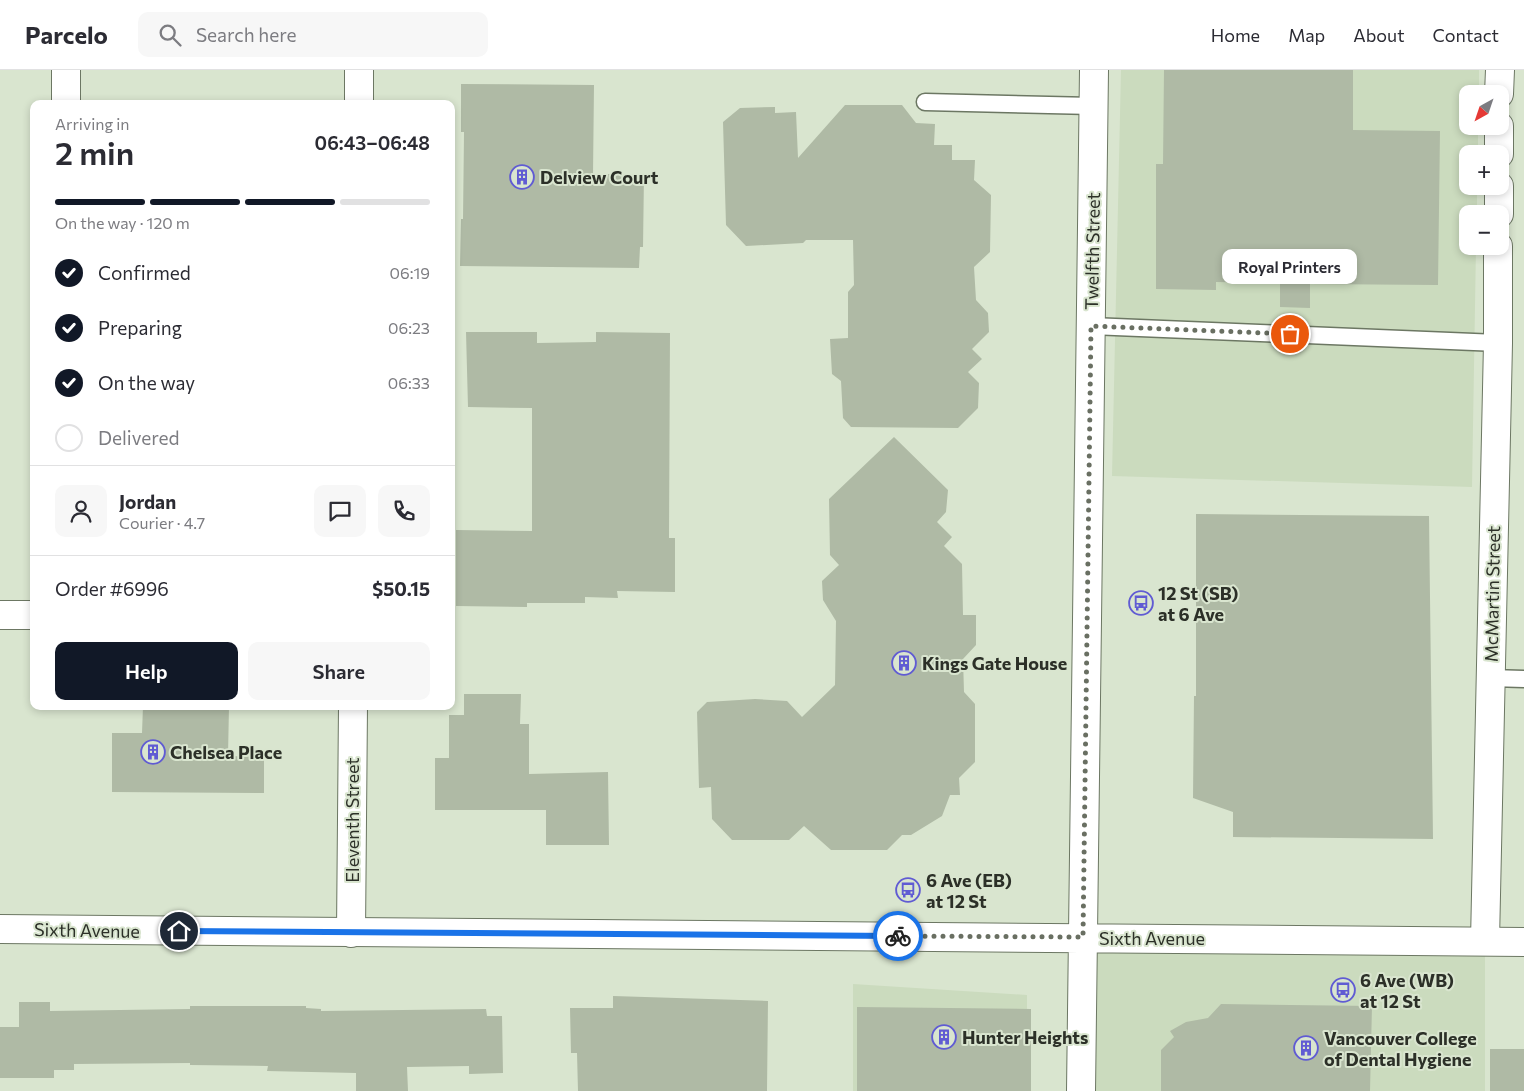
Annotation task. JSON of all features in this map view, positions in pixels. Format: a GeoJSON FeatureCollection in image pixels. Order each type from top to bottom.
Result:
{"type":"FeatureCollection","features":[{"type":"Feature","properties":{"kind":"street"},"geometry":{"type":"LineString","coordinates":[[66,70],[66,100]]}},
{"type":"Feature","properties":{"kind":"street"},"geometry":{"type":"LineString","coordinates":[[359,70],[359,100]]}},
{"type":"Feature","properties":{"kind":"street","name":"Twelfth Street"},"geometry":{"type":"LineString","coordinates":[[1081,1091],[1094,70]]}},
{"type":"Feature","properties":{"kind":"street"},"geometry":{"type":"LineString","coordinates":[[1499,85],[1500,70]]}},
{"type":"Feature","properties":{"kind":"street","name":"McMartin Street"},"geometry":{"type":"LineString","coordinates":[[1485,942],[1498,343],[1498,255]]}},
{"type":"Feature","properties":{"kind":"street"},"geometry":{"type":"LineString","coordinates":[[0,615],[30,615]]}},
{"type":"Feature","properties":{"kind":"street","name":"Eleventh Street"},"geometry":{"type":"LineString","coordinates":[[351,933],[353,710]]}},
{"type":"Feature","properties":{"kind":"street","name":"Sixth Avenue"},"geometry":{"type":"LineString","coordinates":[[0,929],[1524,942]]}},
{"type":"Feature","properties":{"kind":"lane"},"geometry":{"type":"LineString","coordinates":[[924,102],[1093,106]]}},
{"type":"Feature","properties":{"kind":"lane"},"geometry":{"type":"LineString","coordinates":[[1091,326],[1498,343]]}},
{"type":"Feature","properties":{"kind":"lane"},"geometry":{"type":"LineString","coordinates":[[1490,678],[1524,679]]}},
{"type":"Feature","properties":{"kind":"shaded area"},"geometry":{"type":"Polygon","coordinates":[[[1121,70],[1479,70],[1479,85],[1459,85],[1459,135],[1478,135],[1478,145],[1459,145],[1459,195],[1477,195],[1477,205],[1459,205],[1459,255],[1476,255],[1472,487],[1112,476],[1121,70]]]}},
{"type":"Feature","properties":{"kind":"shaded area"},"geometry":{"type":"Polygon","coordinates":[[[1083,937],[1485,941],[1485,1091],[1081,1091],[1083,937]]]}},
{"type":"Feature","properties":{"kind":"shaded area","name":"Hunter Heights"},"geometry":{"type":"Polygon","coordinates":[[[853,984],[1027,995],[1027,1091],[853,1091],[853,984]]]}},
{"type":"Feature","properties":{"kind":"building"},"geometry":{"type":"Polygon","coordinates":[[[1164,70],[1353,70],[1353,130],[1440,131],[1438,285],[1310,284],[1310,308],[1280,307],[1280,283],[1216,282],[1216,290],[1156,289],[1156,164],[1163,164],[1164,70]]]}},
{"type":"Feature","properties":{"kind":"building","name":"Delview Court"},"geometry":{"type":"Polygon","coordinates":[[[461,84],[594,85],[593,174],[644,174],[643,247],[640,247],[639,268],[460,266],[461,219],[463,219],[464,132],[461,132],[461,84]]]}},
{"type":"Feature","properties":{"kind":"building"},"geometry":{"type":"Polygon","coordinates":[[[845,105],[902,105],[916,123],[935,124],[934,145],[952,145],[952,160],[975,160],[974,180],[991,195],[990,252],[974,267],[976,300],[988,313],[989,332],[972,349],[982,359],[968,372],[979,383],[978,408],[958,428],[851,427],[843,418],[841,381],[832,374],[830,339],[848,338],[848,292],[854,285],[853,240],[806,240],[803,243],[746,246],[726,225],[723,122],[740,108],[775,107],[775,113],[796,112],[798,158],[845,105]]]}},
{"type":"Feature","properties":{"kind":"building"},"geometry":{"type":"Polygon","coordinates":[[[466,332],[537,332],[537,343],[596,342],[596,332],[670,333],[669,538],[675,538],[675,592],[617,591],[618,598],[585,597],[585,603],[527,603],[527,607],[456,606],[456,530],[532,531],[532,408],[468,407],[466,332]]]}},
{"type":"Feature","properties":{"kind":"building","name":"Kings Gate House"},"geometry":{"type":"Polygon","coordinates":[[[894,437],[948,490],[946,512],[937,522],[952,537],[944,546],[962,564],[963,615],[976,615],[976,645],[963,659],[964,692],[975,704],[975,762],[959,778],[960,795],[950,795],[942,816],[911,835],[902,835],[887,850],[831,850],[804,826],[789,840],[732,840],[712,819],[711,787],[699,788],[697,712],[707,702],[755,699],[787,701],[802,717],[835,685],[836,621],[823,600],[822,581],[839,565],[830,555],[829,499],[894,437]]]}},
{"type":"Feature","properties":{"kind":"building"},"geometry":{"type":"Polygon","coordinates":[[[1196,514],[1429,516],[1433,839],[1233,837],[1233,812],[1193,798],[1194,696],[1196,696],[1196,514]]]}},
{"type":"Feature","properties":{"kind":"building"},"geometry":{"type":"Polygon","coordinates":[[[464,694],[521,694],[520,724],[529,724],[529,774],[608,772],[609,845],[546,845],[546,810],[435,810],[435,758],[449,758],[449,715],[464,715],[464,694]]]}},
{"type":"Feature","properties":{"kind":"building","name":"Chelsea Place"},"geometry":{"type":"Polygon","coordinates":[[[143,710],[229,710],[228,756],[264,757],[264,793],[112,792],[112,733],[142,733],[143,710]]]}},
{"type":"Feature","properties":{"kind":"building"},"geometry":{"type":"Polygon","coordinates":[[[613,996],[768,1001],[767,1091],[578,1091],[577,1053],[571,1053],[570,1008],[613,1008],[613,996]]]}},
{"type":"Feature","properties":{"kind":"building"},"geometry":{"type":"Polygon","coordinates":[[[19,1002],[50,1002],[50,1011],[190,1009],[190,1006],[306,1006],[306,1008],[321,1009],[321,1011],[486,1009],[487,1016],[502,1016],[503,1073],[469,1074],[469,1066],[407,1067],[408,1091],[356,1091],[356,1073],[267,1071],[268,1066],[190,1065],[190,1063],[74,1064],[74,1070],[54,1070],[54,1078],[0,1078],[0,1027],[19,1027],[19,1002]]]}},
{"type":"Feature","properties":{"kind":"building","name":"Vancouver College of Dental Hygiene"},"geometry":{"type":"Polygon","coordinates":[[[1221,1004],[1372,1006],[1370,1091],[1161,1091],[1161,1050],[1174,1037],[1170,1031],[1186,1022],[1208,1018],[1221,1004]]]}},
{"type":"Feature","properties":{"kind":"building","name":"Hunter Heights"},"geometry":{"type":"Polygon","coordinates":[[[857,1007],[1031,1009],[1031,1091],[857,1091],[857,1007]]]}},
{"type":"Feature","properties":{"kind":"building"},"geometry":{"type":"Polygon","coordinates":[[[1490,1049],[1524,1049],[1524,1091],[1490,1091],[1490,1049]]]}},
{"type":"Feature","properties":{"kind":"way so far"},"geometry":{"type":"LineString","coordinates":[[898,936],[1083,937],[1091,326],[1290,334]]}},
{"type":"Feature","properties":{"kind":"place","name":"Delview Court"},"geometry":{"type":"Point","coordinates":[522,177]}},
{"type":"Feature","properties":{"kind":"place","name":"Royal Printers"},"geometry":{"type":"Point","coordinates":[1290,334]}},
{"type":"Feature","properties":{"kind":"place","name":"12 St (SB) at 6 Ave"},"geometry":{"type":"Point","coordinates":[1141,603]}},
{"type":"Feature","properties":{"kind":"place","name":"Kings Gate House"},"geometry":{"type":"Point","coordinates":[904,663]}},
{"type":"Feature","properties":{"kind":"place","name":"Chelsea Place"},"geometry":{"type":"Point","coordinates":[153,752]}},
{"type":"Feature","properties":{"kind":"place","name":"6 Ave (EB) at 12 St"},"geometry":{"type":"Point","coordinates":[908,890]}},
{"type":"Feature","properties":{"kind":"place","name":"6 Ave (WB) at 12 St"},"geometry":{"type":"Point","coordinates":[1343,990]}},
{"type":"Feature","properties":{"kind":"place","name":"Hunter Heights"},"geometry":{"type":"Point","coordinates":[944,1037]}},
{"type":"Feature","properties":{"kind":"place","name":"Vancouver College of Dental Hygiene"},"geometry":{"type":"Point","coordinates":[1306,1048]}},
{"type":"Feature","properties":{"kind":"route"},"geometry":{"type":"LineString","coordinates":[[179,931],[898,936]]}}]}
